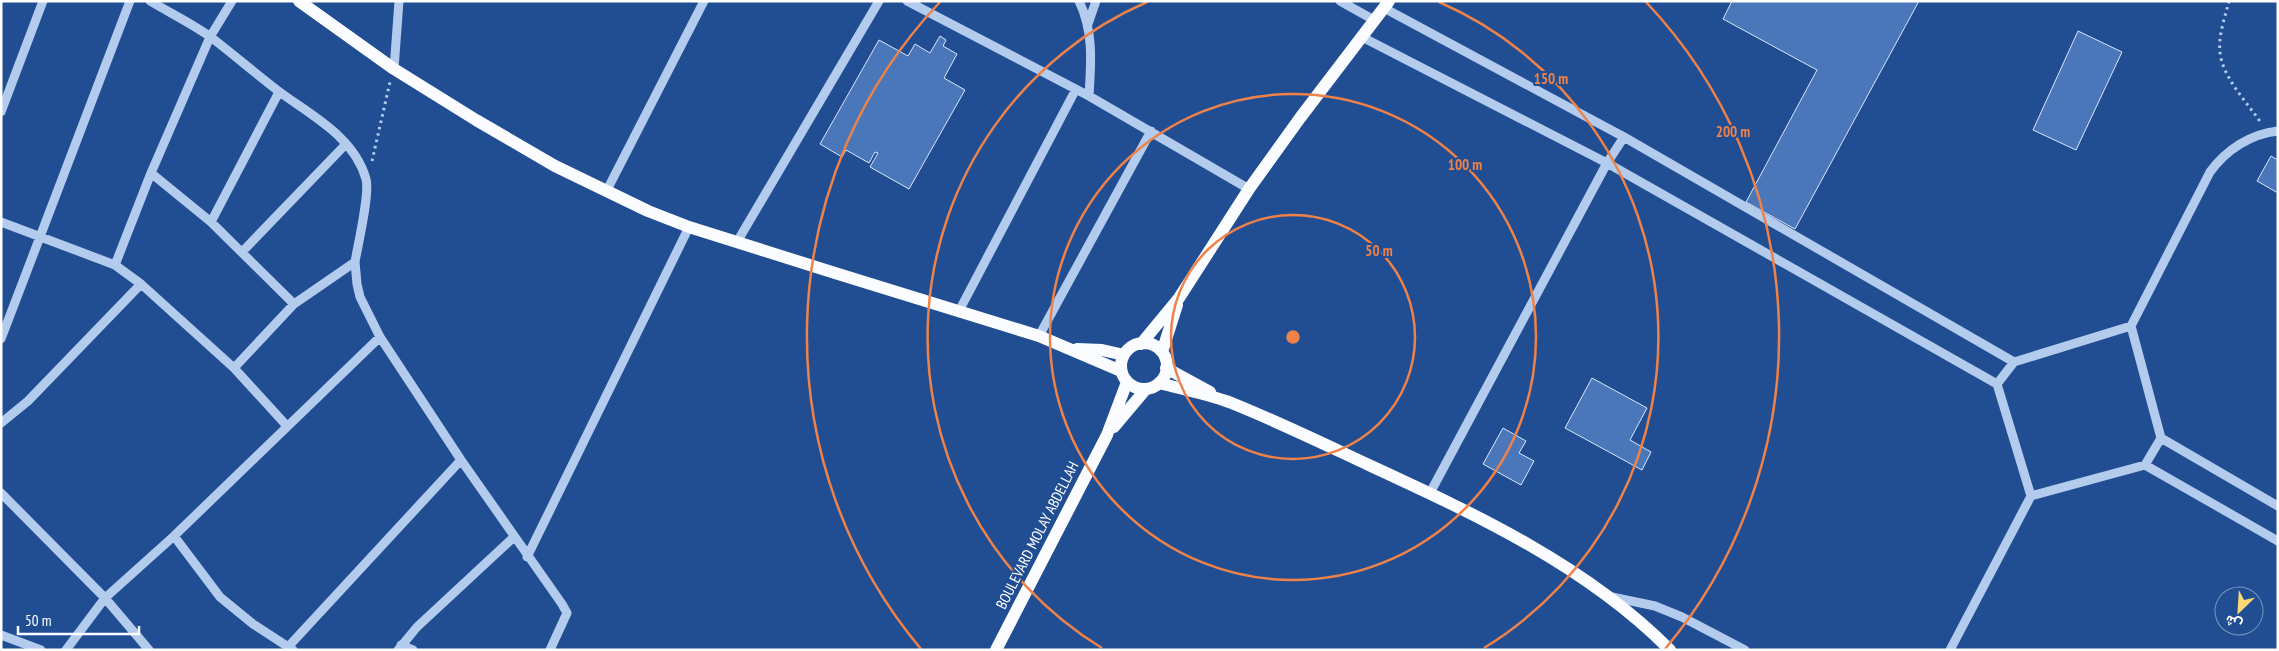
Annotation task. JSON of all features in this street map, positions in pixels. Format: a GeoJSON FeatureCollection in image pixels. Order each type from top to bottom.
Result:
{"type":"FeatureCollection","features":[{"type":"Feature","properties":{"kind":"main road"},"geometry":{"type":"LineString","coordinates":[[299,1],[394,69],[548,162],[606,192],[689,227],[1039,336],[1073,349],[1124,376],[1132,386],[1146,389]]}},
{"type":"Feature","properties":{"kind":"main road"},"geometry":{"type":"LineString","coordinates":[[1141,344],[1179,298],[1249,189],[1386,4]]}},
{"type":"Feature","properties":{"kind":"main road"},"geometry":{"type":"LineString","coordinates":[[1107,434],[1146,389],[1159,383],[1166,368],[1162,352],[1179,298]]}},
{"type":"Feature","properties":{"kind":"main road"},"geometry":{"type":"LineString","coordinates":[[1107,434],[1124,376],[1124,355],[1134,345],[1141,344],[1149,344],[1162,352]]}},
{"type":"Feature","properties":{"kind":"main road"},"geometry":{"type":"LineString","coordinates":[[1073,349],[1102,350],[1124,355]]}},
{"type":"Feature","properties":{"kind":"main road"},"geometry":{"type":"LineString","coordinates":[[1166,368],[1227,402],[1430,493],[1539,550],[1612,597],[1643,622],[1670,650]]}},
{"type":"Feature","properties":{"kind":"main road"},"geometry":{"type":"LineString","coordinates":[[1159,383],[1227,402]]}},
{"type":"Feature","properties":{"kind":"main road","name":"BOULEVARD MOLAY ABDELLAH"},"geometry":{"type":"LineString","coordinates":[[996,650],[1107,434]]}},
{"type":"Feature","properties":{"kind":"street"},"geometry":{"type":"LineString","coordinates":[[1,112],[43,1]]}},
{"type":"Feature","properties":{"kind":"street"},"geometry":{"type":"LineString","coordinates":[[1,339],[130,1]]}},
{"type":"Feature","properties":{"kind":"street"},"geometry":{"type":"LineString","coordinates":[[150,1],[210,37],[279,92],[302,106],[346,144],[357,157],[367,182],[355,262],[356,284],[360,297],[380,338],[461,460],[567,613],[550,650]]}},
{"type":"Feature","properties":{"kind":"street"},"geometry":{"type":"LineString","coordinates":[[115,265],[151,173],[210,37],[232,1]]}},
{"type":"Feature","properties":{"kind":"street"},"geometry":{"type":"LineString","coordinates":[[394,69],[399,1]]}},
{"type":"Feature","properties":{"kind":"street"},"geometry":{"type":"LineString","coordinates":[[606,192],[704,1]]}},
{"type":"Feature","properties":{"kind":"street"},"geometry":{"type":"LineString","coordinates":[[737,242],[879,1]]}},
{"type":"Feature","properties":{"kind":"street"},"geometry":{"type":"LineString","coordinates":[[907,1],[1090,96],[1249,189]]}},
{"type":"Feature","properties":{"kind":"street"},"geometry":{"type":"LineString","coordinates":[[1079,1],[1088,24],[1092,53],[1090,96]]}},
{"type":"Feature","properties":{"kind":"street"},"geometry":{"type":"LineString","coordinates":[[1088,24],[1096,1]]}},
{"type":"Feature","properties":{"kind":"street"},"geometry":{"type":"LineString","coordinates":[[1340,1],[1374,20]]}},
{"type":"Feature","properties":{"kind":"street"},"geometry":{"type":"LineString","coordinates":[[1386,4],[1624,137],[2014,362]]}},
{"type":"Feature","properties":{"kind":"street"},"geometry":{"type":"LineString","coordinates":[[1362,37],[1607,163],[1997,384],[2031,496],[1950,650]]}},
{"type":"Feature","properties":{"kind":"street"},"geometry":{"type":"LineString","coordinates":[[959,311],[1076,89]]}},
{"type":"Feature","properties":{"kind":"street"},"geometry":{"type":"LineString","coordinates":[[211,222],[279,92]]}},
{"type":"Feature","properties":{"kind":"street"},"geometry":{"type":"LineString","coordinates":[[2278,130],[2267,132],[2227,153],[2210,172],[2131,326],[2161,438],[2278,506]]}},
{"type":"Feature","properties":{"kind":"street"},"geometry":{"type":"LineString","coordinates":[[1039,336],[1151,131]]}},
{"type":"Feature","properties":{"kind":"street"},"geometry":{"type":"LineString","coordinates":[[1430,493],[1607,163],[1624,137]]}},
{"type":"Feature","properties":{"kind":"street"},"geometry":{"type":"LineString","coordinates":[[242,252],[346,144]]}},
{"type":"Feature","properties":{"kind":"street"},"geometry":{"type":"LineString","coordinates":[[151,173],[211,222],[294,304]]}},
{"type":"Feature","properties":{"kind":"street"},"geometry":{"type":"LineString","coordinates":[[1,222],[115,265],[142,284],[234,368],[287,426]]}},
{"type":"Feature","properties":{"kind":"street"},"geometry":{"type":"LineString","coordinates":[[527,557],[689,227]]}},
{"type":"Feature","properties":{"kind":"street"},"geometry":{"type":"LineString","coordinates":[[234,368],[294,304],[355,262]]}},
{"type":"Feature","properties":{"kind":"street"},"geometry":{"type":"LineString","coordinates":[[1,423],[28,401],[142,284]]}},
{"type":"Feature","properties":{"kind":"street"},"geometry":{"type":"LineString","coordinates":[[1997,384],[2014,362],[2131,326]]}},
{"type":"Feature","properties":{"kind":"street"},"geometry":{"type":"LineString","coordinates":[[66,650],[105,598],[174,536],[380,338]]}},
{"type":"Feature","properties":{"kind":"street"},"geometry":{"type":"LineString","coordinates":[[2031,496],[2144,465],[2161,438]]}},
{"type":"Feature","properties":{"kind":"street"},"geometry":{"type":"LineString","coordinates":[[174,536],[220,597],[253,624],[290,648],[461,460]]}},
{"type":"Feature","properties":{"kind":"street"},"geometry":{"type":"LineString","coordinates":[[2144,465],[2278,541]]}},
{"type":"Feature","properties":{"kind":"street"},"geometry":{"type":"LineString","coordinates":[[1,493],[105,598],[149,650]]}},
{"type":"Feature","properties":{"kind":"street"},"geometry":{"type":"LineString","coordinates":[[413,650],[399,647],[417,627],[514,537]]}},
{"type":"Feature","properties":{"kind":"street"},"geometry":{"type":"LineString","coordinates":[[1612,597],[1655,606],[1745,650]]}},
{"type":"Feature","properties":{"kind":"street"},"geometry":{"type":"LineString","coordinates":[[1,635],[41,650]]}},
{"type":"Feature","properties":{"kind":"path"},"geometry":{"type":"LineString","coordinates":[[2229,1],[2220,52],[2230,79],[2267,132]]}},
{"type":"Feature","properties":{"kind":"path"},"geometry":{"type":"LineString","coordinates":[[367,182],[394,69]]}},
{"type":"Feature","properties":{"kind":"building"},"geometry":{"type":"Polygon","coordinates":[[[1732,1],[1919,1],[1795,229],[1746,202],[1817,70],[1723,19],[1732,1]]]}},
{"type":"Feature","properties":{"kind":"building"},"geometry":{"type":"Polygon","coordinates":[[[2078,31],[2122,52],[2076,150],[2033,130],[2078,31]]]}},
{"type":"Feature","properties":{"kind":"building"},"geometry":{"type":"Polygon","coordinates":[[[940,36],[946,40],[943,46],[957,54],[944,78],[965,90],[909,189],[870,167],[878,153],[875,152],[869,163],[846,150],[842,157],[820,144],[879,40],[908,56],[915,44],[930,53],[940,36]]]}},
{"type":"Feature","properties":{"kind":"building"},"geometry":{"type":"Polygon","coordinates":[[[2271,156],[2278,160],[2278,193],[2257,181],[2271,156]]]}},
{"type":"Feature","properties":{"kind":"building"},"geometry":{"type":"Polygon","coordinates":[[[1592,378],[1647,408],[1630,440],[1651,452],[1642,470],[1565,428],[1592,378]]]}},
{"type":"Feature","properties":{"kind":"building"},"geometry":{"type":"Polygon","coordinates":[[[1503,428],[1526,441],[1519,453],[1534,461],[1521,485],[1483,464],[1503,428]]]}}]}
